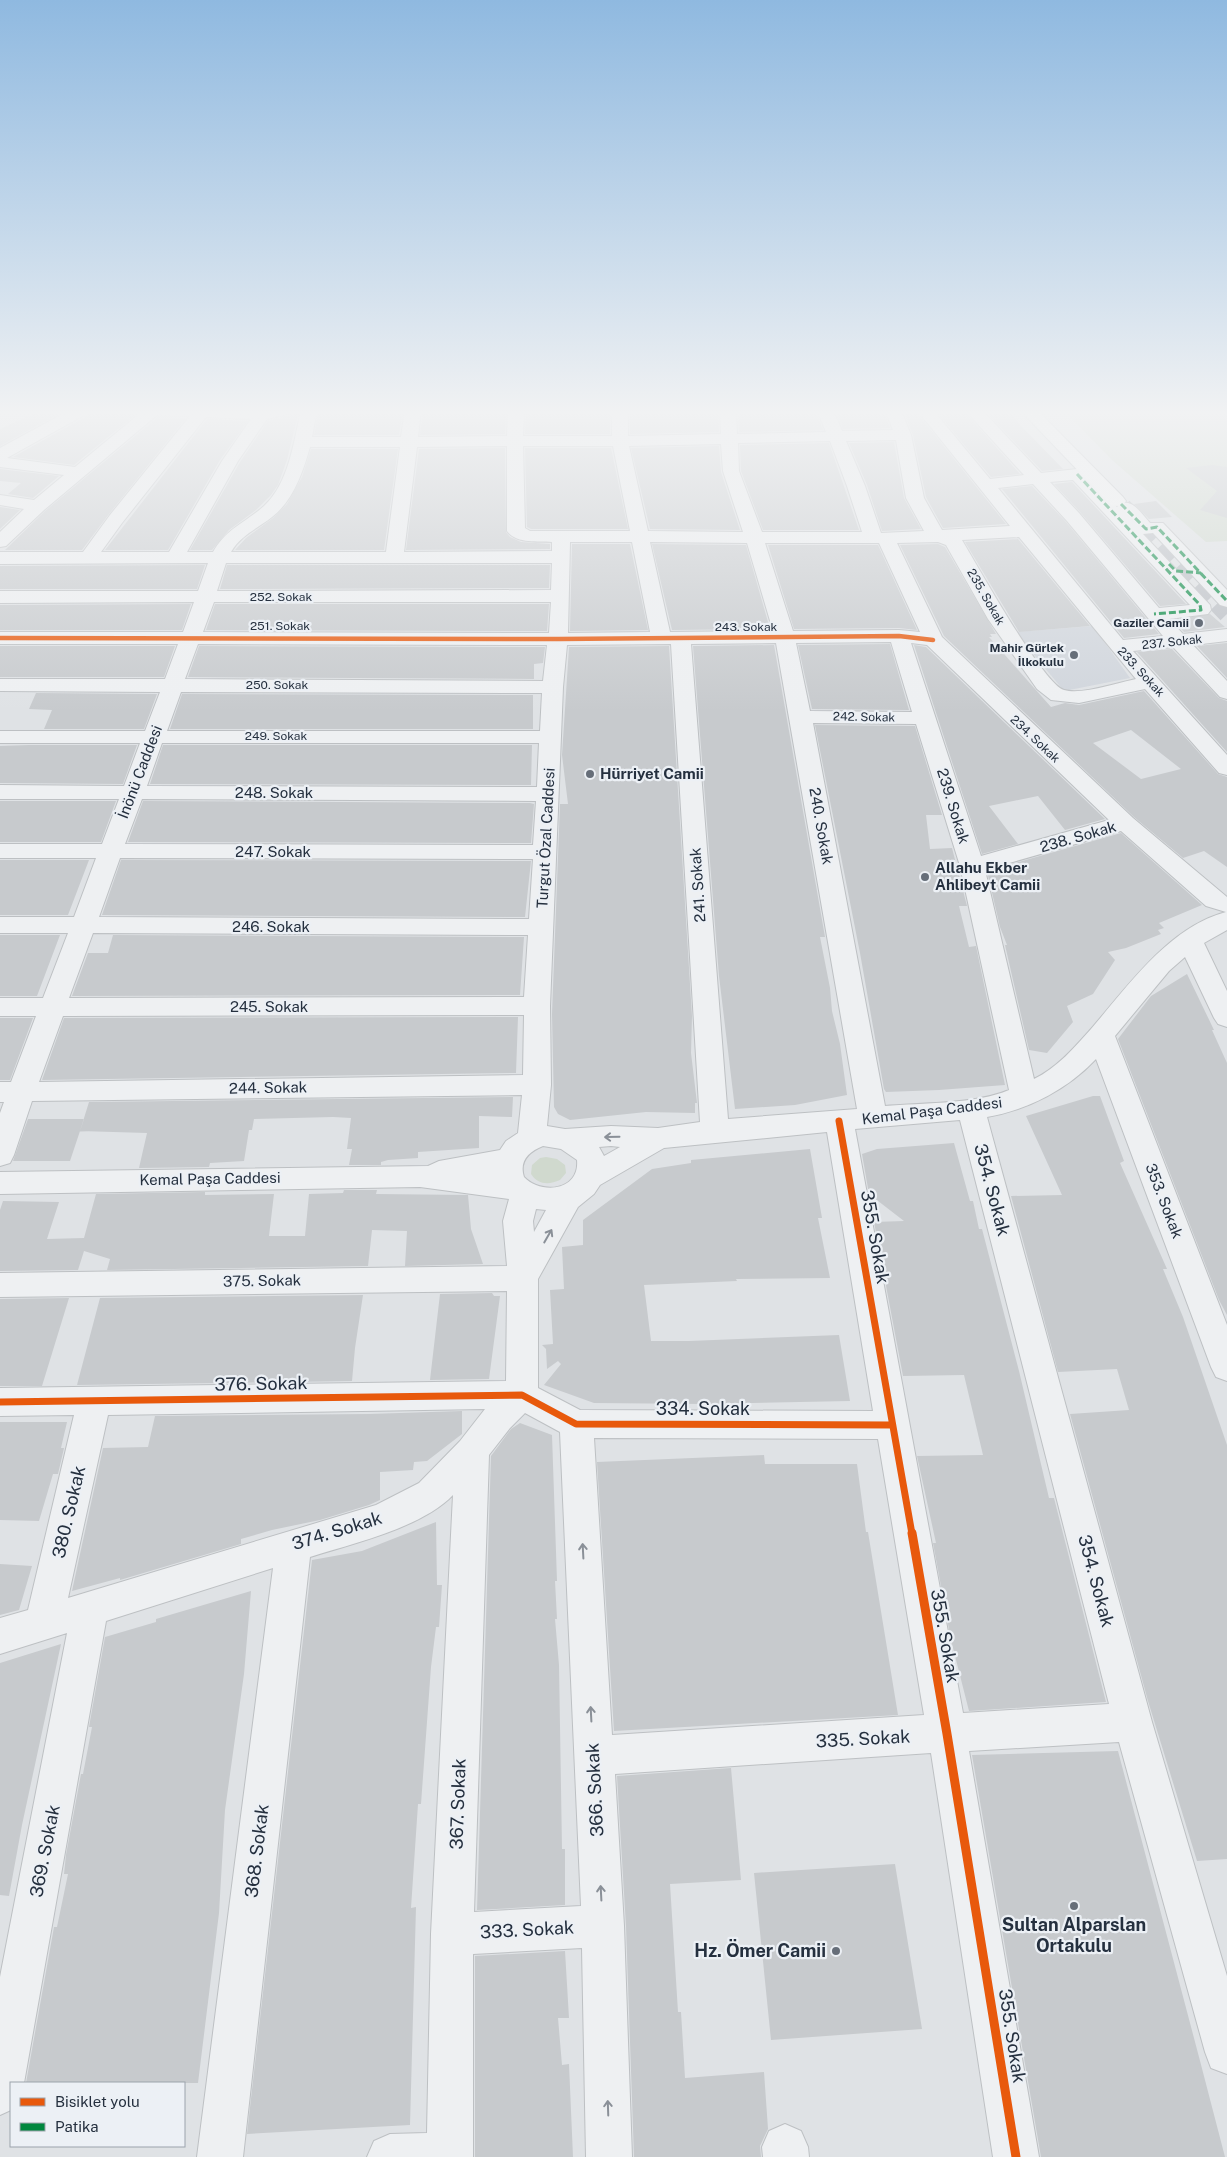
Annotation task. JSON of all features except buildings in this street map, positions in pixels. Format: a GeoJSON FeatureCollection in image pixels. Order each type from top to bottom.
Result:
{"type":"FeatureCollection","features":[{"type":"Feature","properties":{"kind":"street"},"geometry":{"type":"LineString","coordinates":[[0,542],[33,511]]}},
{"type":"Feature","properties":{"kind":"street"},"geometry":{"type":"LineString","coordinates":[[88,558],[123,511]]}},
{"type":"Feature","properties":{"kind":"street"},"geometry":{"type":"LineString","coordinates":[[175,557],[202,511]]}},
{"type":"Feature","properties":{"kind":"street","name":"İnönü Caddesi"},"geometry":{"type":"LineString","coordinates":[[0,1155],[11,1092],[53,1007],[206,597],[218,557],[237,533],[268,511]]}},
{"type":"Feature","properties":{"kind":"street"},"geometry":{"type":"LineString","coordinates":[[394,558],[400,511]]}},
{"type":"Feature","properties":{"kind":"street"},"geometry":{"type":"LineString","coordinates":[[516,511],[516,531],[561,547]]}},
{"type":"Feature","properties":{"kind":"street","name":"241. Sokak"},"geometry":{"type":"LineString","coordinates":[[635,511],[671,638],[715,1131]]}},
{"type":"Feature","properties":{"kind":"street","name":"240. Sokak"},"geometry":{"type":"LineString","coordinates":[[745,511],[785,638],[801,717],[856,1120]]}},
{"type":"Feature","properties":{"kind":"street","name":"234. Sokak"},"geometry":{"type":"LineString","coordinates":[[867,511],[879,538],[933,640],[1125,824],[1215,901],[1227,905]]}},
{"type":"Feature","properties":{"kind":"street","name":"235. Sokak"},"geometry":{"type":"LineString","coordinates":[[922,511],[935,534],[945,536],[953,541],[998,619],[1044,685],[1058,696],[1079,697],[1150,682]]}},
{"type":"Feature","properties":{"kind":"street","name":"233. Sokak"},"geometry":{"type":"LineString","coordinates":[[1007,511],[1118,647],[1227,768]]}},
{"type":"Feature","properties":{"kind":"street"},"geometry":{"type":"LineString","coordinates":[[1067,511],[1154,614],[1227,693]]}},
{"type":"Feature","properties":{"kind":"street"},"geometry":{"type":"LineString","coordinates":[[1121,511],[1201,573],[1227,601]]}},
{"type":"Feature","properties":{"kind":"street"},"geometry":{"type":"LineString","coordinates":[[1134,511],[1146,529],[1157,528],[1142,536],[1176,571],[1201,573]]}},
{"type":"Feature","properties":{"kind":"street"},"geometry":{"type":"LineString","coordinates":[[0,558],[394,558],[561,547],[641,536],[879,538],[1022,531]]}},
{"type":"Feature","properties":{"kind":"street"},"geometry":{"type":"LineString","coordinates":[[1147,532],[1200,605],[1201,610]]}},
{"type":"Feature","properties":{"kind":"street","name":"Turgut Özal Caddesi"},"geometry":{"type":"LineString","coordinates":[[532,1139],[537,1085],[537,1006],[553,686],[559,640],[561,547]]}},
{"type":"Feature","properties":{"kind":"street"},"geometry":{"type":"LineString","coordinates":[[1154,614],[1201,610],[1207,607],[1183,578],[1201,573]]}},
{"type":"Feature","properties":{"kind":"street","name":"252. Sokak"},"geometry":{"type":"LineString","coordinates":[[0,597],[561,596]]}},
{"type":"Feature","properties":{"kind":"street","name":"237. Sokak"},"geometry":{"type":"LineString","coordinates":[[1118,647],[1227,635]]}},
{"type":"Feature","properties":{"kind":"street","name":"243. Sokak"},"geometry":{"type":"LineString","coordinates":[[559,640],[899,636],[933,640]]}},
{"type":"Feature","properties":{"kind":"street","name":"239. Sokak"},"geometry":{"type":"LineString","coordinates":[[899,636],[972,866],[1024,1095]]}},
{"type":"Feature","properties":{"kind":"street","name":"251. Sokak"},"geometry":{"type":"LineString","coordinates":[[0,638],[191,637],[559,640]]}},
{"type":"Feature","properties":{"kind":"street","name":"250. Sokak"},"geometry":{"type":"LineString","coordinates":[[0,685],[553,686]]}},
{"type":"Feature","properties":{"kind":"street","name":"242. Sokak"},"geometry":{"type":"LineString","coordinates":[[801,717],[926,718]]}},
{"type":"Feature","properties":{"kind":"street","name":"249. Sokak"},"geometry":{"type":"LineString","coordinates":[[0,736],[551,737]]}},
{"type":"Feature","properties":{"kind":"street","name":"248. Sokak"},"geometry":{"type":"LineString","coordinates":[[0,792],[548,794]]}},
{"type":"Feature","properties":{"kind":"street","name":"238. Sokak"},"geometry":{"type":"LineString","coordinates":[[972,866],[1125,824]]}},
{"type":"Feature","properties":{"kind":"street","name":"247. Sokak"},"geometry":{"type":"LineString","coordinates":[[0,852],[546,852]]}},
{"type":"Feature","properties":{"kind":"street","name":"Kemal Paşa Caddesi"},"geometry":{"type":"LineString","coordinates":[[568,1139],[612,1136],[658,1138],[715,1131],[971,1109],[1003,1104],[1054,1081],[1085,1054],[1160,965],[1190,940],[1227,920]]}},
{"type":"Feature","properties":{"kind":"street","name":"246. Sokak"},"geometry":{"type":"LineString","coordinates":[[0,926],[542,927]]}},
{"type":"Feature","properties":{"kind":"street"},"geometry":{"type":"LineString","coordinates":[[1190,940],[1227,1018]]}},
{"type":"Feature","properties":{"kind":"street","name":"245. Sokak"},"geometry":{"type":"LineString","coordinates":[[0,1007],[537,1006]]}},
{"type":"Feature","properties":{"kind":"street","name":"353. Sokak"},"geometry":{"type":"LineString","coordinates":[[1101,1035],[1227,1367]]}},
{"type":"Feature","properties":{"kind":"street","name":"244. Sokak"},"geometry":{"type":"LineString","coordinates":[[11,1092],[537,1085]]}},
{"type":"Feature","properties":{"kind":"street","name":"354. Sokak"},"geometry":{"type":"LineString","coordinates":[[971,1109],[1134,1722],[1221,2007],[1227,2052]]}},
{"type":"Feature","properties":{"kind":"street","name":"355. Sokak"},"geometry":{"type":"LineString","coordinates":[[856,1120],[892,1424],[947,1734],[1016,2157]]}},
{"type":"Feature","properties":{"kind":"street"},"geometry":{"type":"LineString","coordinates":[[523,1278],[568,1199],[584,1184],[592,1169],[586,1151],[568,1139],[544,1136],[522,1144],[509,1159],[507,1168],[508,1178],[520,1191],[538,1199],[568,1196],[584,1184]]}},
{"type":"Feature","properties":{"kind":"street","name":"Kemal Paşa Caddesi"},"geometry":{"type":"LineString","coordinates":[[584,1184],[658,1138]]}},
{"type":"Feature","properties":{"kind":"street","name":"Kemal Paşa Caddesi"},"geometry":{"type":"LineString","coordinates":[[420,1176],[509,1159]]}},
{"type":"Feature","properties":{"kind":"street","name":"Kemal Paşa Caddesi"},"geometry":{"type":"LineString","coordinates":[[0,1183],[420,1176],[520,1191]]}},
{"type":"Feature","properties":{"kind":"street"},"geometry":{"type":"LineString","coordinates":[[520,1191],[518,1221],[523,1278],[522,1395]]}},
{"type":"Feature","properties":{"kind":"street","name":"375. Sokak"},"geometry":{"type":"LineString","coordinates":[[0,1285],[523,1278]]}},
{"type":"Feature","properties":{"kind":"street","name":"334. Sokak"},"geometry":{"type":"LineString","coordinates":[[522,1395],[576,1424],[892,1424]]}},
{"type":"Feature","properties":{"kind":"street","name":"376. Sokak"},"geometry":{"type":"LineString","coordinates":[[0,1402],[522,1395]]}},
{"type":"Feature","properties":{"kind":"street","name":"374. Sokak"},"geometry":{"type":"LineString","coordinates":[[0,1636],[90,1610],[384,1518],[431,1494],[472,1451],[498,1418],[522,1395]]}},
{"type":"Feature","properties":{"kind":"street","name":"380. Sokak"},"geometry":{"type":"LineString","coordinates":[[44,1622],[94,1401]]}},
{"type":"Feature","properties":{"kind":"street","name":"366. Sokak"},"geometry":{"type":"LineString","coordinates":[[576,1424],[602,1926],[609,2157]]}},
{"type":"Feature","properties":{"kind":"street","name":"367. Sokak"},"geometry":{"type":"LineString","coordinates":[[450,2156],[452,1934],[472,1451]]}},
{"type":"Feature","properties":{"kind":"street","name":"368. Sokak"},"geometry":{"type":"LineString","coordinates":[[220,2157],[294,1545]]}},
{"type":"Feature","properties":{"kind":"street","name":"369. Sokak"},"geometry":{"type":"LineString","coordinates":[[0,2092],[90,1610]]}},
{"type":"Feature","properties":{"kind":"street","name":"335. Sokak"},"geometry":{"type":"LineString","coordinates":[[594,1756],[1134,1722]]}},
{"type":"Feature","properties":{"kind":"street","name":"333. Sokak"},"geometry":{"type":"LineString","coordinates":[[452,1934],[602,1926]]}},
{"type":"Feature","properties":{"kind":"street"},"geometry":{"type":"LineString","coordinates":[[390,2157],[450,2156]]}},
{"type":"Feature","properties":{"kind":"shaded area"},"geometry":{"type":"Polygon","coordinates":[[[1170,511],[1227,511],[1227,541],[1206,542],[1170,511]]]}},
{"type":"Feature","properties":{"kind":"shaded area","name":"Mahir Gürlek İlkokulu"},"geometry":{"type":"Polygon","coordinates":[[[1093,626],[1130,678],[1064,691],[1015,632],[1093,626]]]}},
{"type":"Feature","properties":{"kind":"shaded area"},"geometry":{"type":"Polygon","coordinates":[[[540,1158],[557,1159],[565,1165],[566,1173],[560,1180],[544,1183],[534,1178],[531,1174],[532,1165],[540,1158]]]}},
{"type":"Feature","properties":{"kind":"tunnel"},"geometry":{"type":"LineString","coordinates":[[1127,511],[1227,614]]}},
{"type":"Feature","properties":{"kind":"marked path"},"geometry":{"type":"LineString","coordinates":[[1111,511],[1200,605],[1201,610],[1154,614]]}},
{"type":"Feature","properties":{"kind":"marked path"},"geometry":{"type":"LineString","coordinates":[[1128,511],[1146,529],[1157,527],[1227,601]]}},
{"type":"Feature","properties":{"kind":"marked path"},"geometry":{"type":"LineString","coordinates":[[1169,564],[1176,571],[1201,573]]}},
{"type":"Feature","properties":{"kind":"cycle path"},"geometry":{"type":"LineString","coordinates":[[0,638],[559,639],[899,636],[933,640]]}},
{"type":"Feature","properties":{"kind":"cycle path"},"geometry":{"type":"LineString","coordinates":[[839,1121],[947,1734],[1016,2157]]}},
{"type":"Feature","properties":{"kind":"cycle path"},"geometry":{"type":"LineString","coordinates":[[0,1402],[522,1395],[576,1424],[892,1425]]}},
{"type":"Feature","properties":{"kind":"place","name":"Gaziler Camii"},"geometry":{"type":"Point","coordinates":[1199,623]}},
{"type":"Feature","properties":{"kind":"place","name":"Mahir Gürlek İlkokulu"},"geometry":{"type":"Point","coordinates":[1074,655]}},
{"type":"Feature","properties":{"kind":"place","name":"Hürriyet Camii"},"geometry":{"type":"Point","coordinates":[590,774]}},
{"type":"Feature","properties":{"kind":"place","name":"Allahu Ekber Ahlibeyt Camii"},"geometry":{"type":"Point","coordinates":[925,877]}},
{"type":"Feature","properties":{"kind":"place","name":"Sultan Alparslan Ortakulu"},"geometry":{"type":"Point","coordinates":[1074,1906]}},
{"type":"Feature","properties":{"kind":"place","name":"Hz. Ömer Camii"},"geometry":{"type":"Point","coordinates":[836,1951]}}]}
